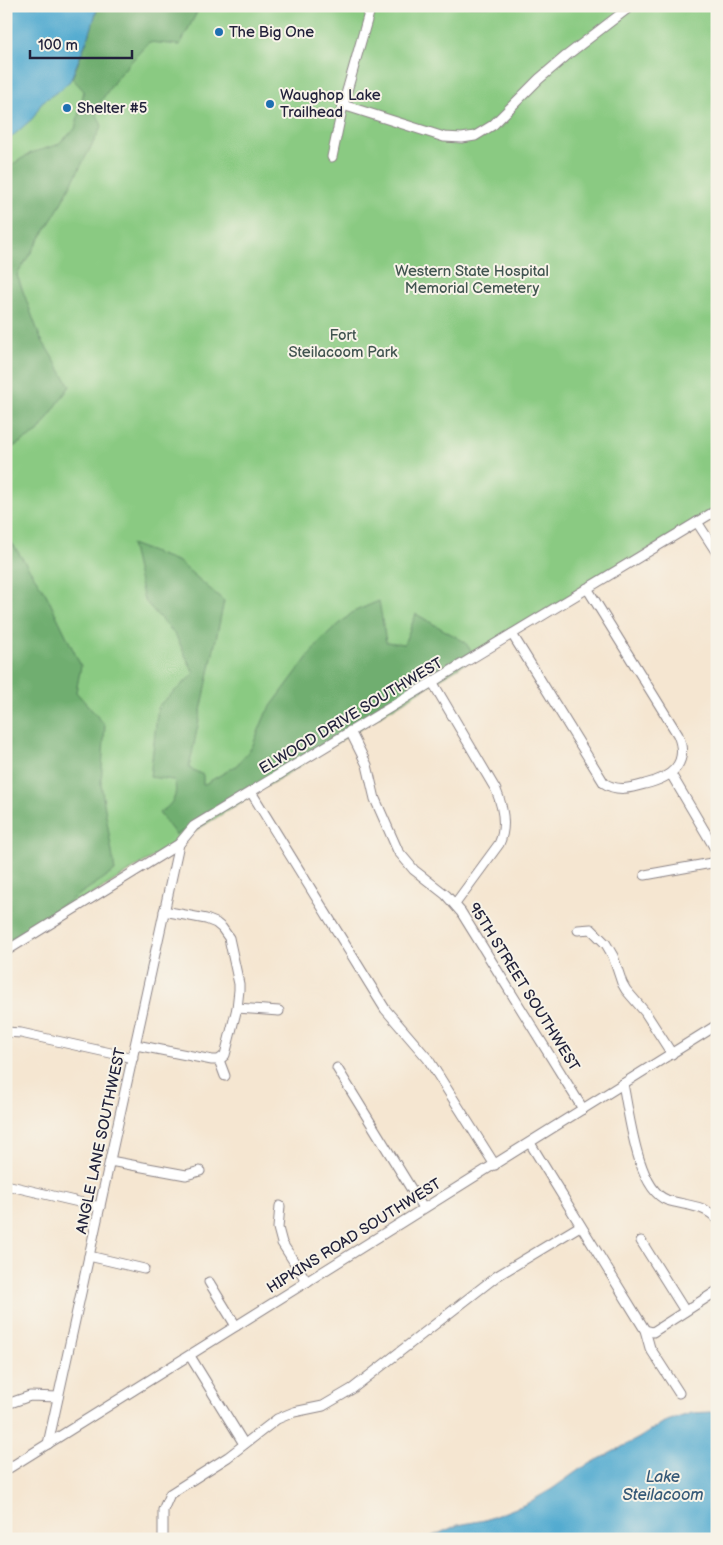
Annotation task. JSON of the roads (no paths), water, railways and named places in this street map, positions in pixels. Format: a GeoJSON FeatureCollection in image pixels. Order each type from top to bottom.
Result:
{"type":"FeatureCollection","features":[{"type":"Feature","properties":{"kind":"street"},"geometry":{"type":"LineString","coordinates":[[332,157],[343,104],[371,6]]}},
{"type":"Feature","properties":{"kind":"street"},"geometry":{"type":"LineString","coordinates":[[343,104],[444,137],[462,138],[475,136],[493,126],[539,79],[631,6]]}},
{"type":"Feature","properties":{"kind":"street","name":"ELWOOD DRIVE SOUTHWEST"},"geometry":{"type":"LineString","coordinates":[[6,951],[179,844],[194,826],[717,510]]}},
{"type":"Feature","properties":{"kind":"street"},"geometry":{"type":"LineString","coordinates":[[697,522],[717,554]]}},
{"type":"Feature","properties":{"kind":"street"},"geometry":{"type":"LineString","coordinates":[[512,634],[604,783],[614,788],[629,789],[658,781],[671,774],[681,757],[682,749],[678,735],[587,588]]}},
{"type":"Feature","properties":{"kind":"street"},"geometry":{"type":"LineString","coordinates":[[433,683],[496,790],[503,816],[504,833],[499,844],[454,904]]}},
{"type":"Feature","properties":{"kind":"street","name":"95TH STREET SOUTHWEST"},"geometry":{"type":"LineString","coordinates":[[350,731],[367,764],[375,799],[398,851],[414,870],[461,912],[583,1109]]}},
{"type":"Feature","properties":{"kind":"street"},"geometry":{"type":"LineString","coordinates":[[671,774],[717,852]]}},
{"type":"Feature","properties":{"kind":"street"},"geometry":{"type":"LineString","coordinates":[[251,792],[385,1009],[428,1059],[495,1165]]}},
{"type":"Feature","properties":{"kind":"street","name":"ANGLE LANE SOUTHWEST"},"geometry":{"type":"LineString","coordinates":[[48,1444],[179,844]]}},
{"type":"Feature","properties":{"kind":"street"},"geometry":{"type":"LineString","coordinates":[[645,875],[717,862]]}},
{"type":"Feature","properties":{"kind":"street"},"geometry":{"type":"LineString","coordinates":[[136,1045],[219,1060],[225,1055],[237,1008],[239,984],[227,934],[216,923],[206,919],[164,911]]}},
{"type":"Feature","properties":{"kind":"street"},"geometry":{"type":"LineString","coordinates":[[578,930],[591,929],[606,944],[626,990],[645,1012],[672,1054]]}},
{"type":"Feature","properties":{"kind":"street"},"geometry":{"type":"LineString","coordinates":[[237,1008],[279,1011]]}},
{"type":"Feature","properties":{"kind":"street","name":"HIPKINS ROAD SOUTHWEST"},"geometry":{"type":"LineString","coordinates":[[6,1470],[717,1025]]}},
{"type":"Feature","properties":{"kind":"street"},"geometry":{"type":"LineString","coordinates":[[6,1032],[21,1033],[133,1058]]}},
{"type":"Feature","properties":{"kind":"street"},"geometry":{"type":"LineString","coordinates":[[219,1060],[225,1076]]}},
{"type":"Feature","properties":{"kind":"street"},"geometry":{"type":"LineString","coordinates":[[337,1068],[423,1208]]}},
{"type":"Feature","properties":{"kind":"street"},"geometry":{"type":"LineString","coordinates":[[623,1084],[639,1159],[650,1185],[664,1198],[706,1210],[717,1219]]}},
{"type":"Feature","properties":{"kind":"street"},"geometry":{"type":"LineString","coordinates":[[530,1143],[645,1330],[650,1348],[679,1393]]}},
{"type":"Feature","properties":{"kind":"street"},"geometry":{"type":"LineString","coordinates":[[110,1161],[186,1175],[200,1171]]}},
{"type":"Feature","properties":{"kind":"street"},"geometry":{"type":"LineString","coordinates":[[6,1186],[100,1207]]}},
{"type":"Feature","properties":{"kind":"street"},"geometry":{"type":"LineString","coordinates":[[280,1206],[278,1228],[282,1243],[307,1282]]}},
{"type":"Feature","properties":{"kind":"street"},"geometry":{"type":"LineString","coordinates":[[163,1539],[163,1510],[170,1494],[228,1457],[277,1418],[294,1412],[323,1406],[352,1389],[497,1276],[580,1226]]}},
{"type":"Feature","properties":{"kind":"street"},"geometry":{"type":"LineString","coordinates":[[641,1241],[685,1311]]}},
{"type":"Feature","properties":{"kind":"street"},"geometry":{"type":"LineString","coordinates":[[89,1256],[144,1268]]}},
{"type":"Feature","properties":{"kind":"street"},"geometry":{"type":"LineString","coordinates":[[209,1282],[236,1326]]}},
{"type":"Feature","properties":{"kind":"street"},"geometry":{"type":"LineString","coordinates":[[645,1330],[653,1332],[717,1291]]}},
{"type":"Feature","properties":{"kind":"street"},"geometry":{"type":"LineString","coordinates":[[190,1356],[244,1444]]}},
{"type":"Feature","properties":{"kind":"street"},"geometry":{"type":"LineString","coordinates":[[6,1402],[14,1402],[30,1396],[58,1397]]}},
{"type":"Feature","properties":{"kind":"water"},"geometry":{"type":"Polygon","coordinates":[[[6,6],[98,6],[91,30],[70,81],[42,102],[33,118],[6,142],[6,6]]]}},
{"type":"Feature","properties":{"kind":"water","name":"Lake Steilacoom"},"geometry":{"type":"Polygon","coordinates":[[[692,1413],[717,1413],[717,1539],[426,1539],[458,1525],[485,1520],[526,1504],[552,1489],[580,1469],[639,1438],[664,1422],[692,1413]]]}},
{"type":"Feature","properties":{"kind":"place","name":"The Big One"},"geometry":{"type":"Point","coordinates":[219,32]}},
{"type":"Feature","properties":{"kind":"place","name":"Waughop Lake Trailhead"},"geometry":{"type":"Point","coordinates":[270,104]}},
{"type":"Feature","properties":{"kind":"place","name":"Shelter #5"},"geometry":{"type":"Point","coordinates":[67,108]}},
{"type":"Feature","properties":{"kind":"park label","name":"Western State Hospital Memorial Cemetery"},"geometry":{"type":"Point","coordinates":[472,280]}},
{"type":"Feature","properties":{"kind":"park label","name":"Fort Steilacoom Park"},"geometry":{"type":"Point","coordinates":[343,344]}}]}
